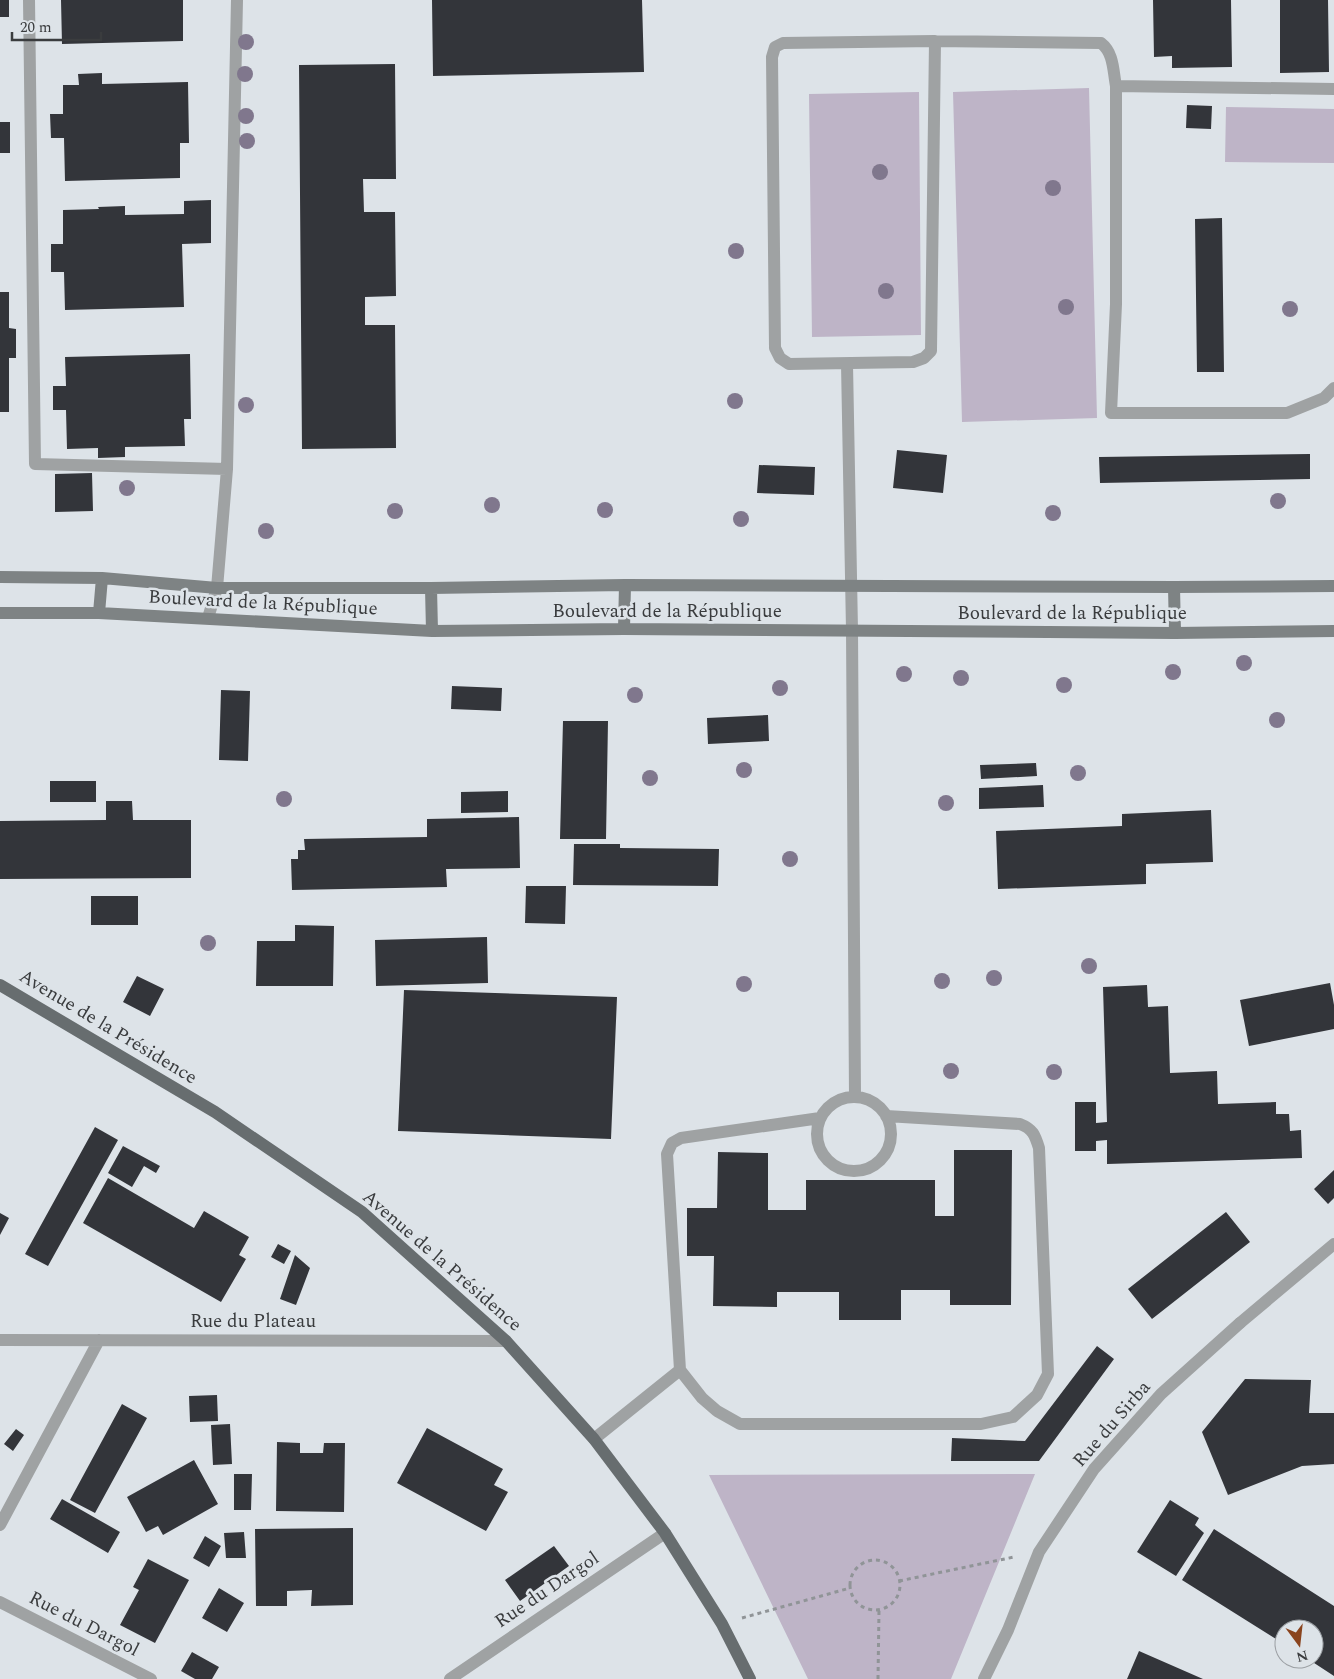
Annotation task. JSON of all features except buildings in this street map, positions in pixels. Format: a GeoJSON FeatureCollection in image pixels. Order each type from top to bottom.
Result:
{"type":"FeatureCollection","features":[{"type":"Feature","properties":{"kind":"main road","name":"Boulevard de la République"},"geometry":{"type":"LineString","coordinates":[[0,577],[102,578],[217,588],[431,588],[625,585],[1334,586]]}},
{"type":"Feature","properties":{"kind":"main road"},"geometry":{"type":"LineString","coordinates":[[100,614],[102,578]]}},
{"type":"Feature","properties":{"kind":"main road"},"geometry":{"type":"LineString","coordinates":[[624,629],[625,585]]}},
{"type":"Feature","properties":{"kind":"main road"},"geometry":{"type":"LineString","coordinates":[[1174,587],[1174,633]]}},
{"type":"Feature","properties":{"kind":"main road"},"geometry":{"type":"LineString","coordinates":[[431,588],[432,631]]}},
{"type":"Feature","properties":{"kind":"main road","name":"Boulevard de la République"},"geometry":{"type":"LineString","coordinates":[[0,613],[208,618],[432,631],[624,629],[1174,633],[1334,631]]}},
{"type":"Feature","properties":{"kind":"main road","name":"Avenue de la Présidence"},"geometry":{"type":"LineString","coordinates":[[0,985],[215,1112],[362,1212],[506,1340],[594,1438],[665,1532],[722,1624],[750,1679]]}},
{"type":"Feature","properties":{"kind":"street"},"geometry":{"type":"LineString","coordinates":[[29,0],[35,464],[227,469]]}},
{"type":"Feature","properties":{"kind":"street"},"geometry":{"type":"LineString","coordinates":[[208,618],[217,588],[227,469],[237,0]]}},
{"type":"Feature","properties":{"kind":"street"},"geometry":{"type":"LineString","coordinates":[[935,41],[931,351],[924,358],[913,362],[789,364],[780,358],[775,348],[772,57],[775,47],[783,43],[935,41],[1102,43],[1108,48],[1111,56],[1116,86],[1116,304],[1111,413],[1287,413],[1324,398],[1334,388]]}},
{"type":"Feature","properties":{"kind":"street"},"geometry":{"type":"LineString","coordinates":[[1116,86],[1334,89]]}},
{"type":"Feature","properties":{"kind":"street"},"geometry":{"type":"LineString","coordinates":[[847,364],[852,630],[855,1097]]}},
{"type":"Feature","properties":{"kind":"street"},"geometry":{"type":"LineString","coordinates":[[855,1097],[870,1101],[886,1116],[892,1136],[888,1150],[879,1162],[867,1169],[852,1171],[838,1168],[826,1159],[819,1147],[817,1132],[820,1118],[835,1103],[855,1097]]}},
{"type":"Feature","properties":{"kind":"street"},"geometry":{"type":"LineString","coordinates":[[820,1118],[681,1138],[672,1143],[667,1154],[680,1370],[702,1398],[717,1411],[740,1424],[980,1424],[1013,1417],[1036,1395],[1048,1374],[1039,1148],[1035,1136],[1029,1128],[1020,1124],[886,1116]]}},
{"type":"Feature","properties":{"kind":"street","name":"Rue du Sirba"},"geometry":{"type":"LineString","coordinates":[[984,1679],[1008,1630],[1039,1552],[1094,1469],[1161,1394],[1240,1323],[1334,1244]]}},
{"type":"Feature","properties":{"kind":"street","name":"Rue du Plateau"},"geometry":{"type":"LineString","coordinates":[[0,1340],[506,1340]]}},
{"type":"Feature","properties":{"kind":"street"},"geometry":{"type":"LineString","coordinates":[[0,1525],[99,1340]]}},
{"type":"Feature","properties":{"kind":"street"},"geometry":{"type":"LineString","coordinates":[[594,1438],[680,1370]]}},
{"type":"Feature","properties":{"kind":"street","name":"Rue du Dargol"},"geometry":{"type":"LineString","coordinates":[[450,1679],[665,1532]]}},
{"type":"Feature","properties":{"kind":"street","name":"Rue du Dargol"},"geometry":{"type":"LineString","coordinates":[[0,1602],[151,1679]]}},
{"type":"Feature","properties":{"kind":"path"},"geometry":{"type":"LineString","coordinates":[[899,1580],[1039,1552]]}},
{"type":"Feature","properties":{"kind":"path"},"geometry":{"type":"LineString","coordinates":[[875,1560],[891,1566],[897,1573],[899,1580],[898,1596],[886,1607],[879,1610],[871,1610],[857,1603],[850,1588],[853,1572],[867,1561],[875,1560]]}},
{"type":"Feature","properties":{"kind":"path"},"geometry":{"type":"LineString","coordinates":[[722,1624],[850,1588]]}},
{"type":"Feature","properties":{"kind":"path"},"geometry":{"type":"LineString","coordinates":[[878,1679],[879,1610]]}},
{"type":"Feature","properties":{"kind":"shaded area"},"geometry":{"type":"Polygon","coordinates":[[[1089,88],[1097,418],[962,422],[953,92],[1089,88]]]}},
{"type":"Feature","properties":{"kind":"shaded area"},"geometry":{"type":"Polygon","coordinates":[[[919,92],[921,335],[812,337],[809,94],[919,92]]]}},
{"type":"Feature","properties":{"kind":"shaded area"},"geometry":{"type":"Polygon","coordinates":[[[1226,107],[1334,109],[1334,163],[1225,162],[1226,107]]]}},
{"type":"Feature","properties":{"kind":"shaded area"},"geometry":{"type":"Polygon","coordinates":[[[1035,1474],[951,1679],[808,1679],[709,1475],[1035,1474]]]}}]}
